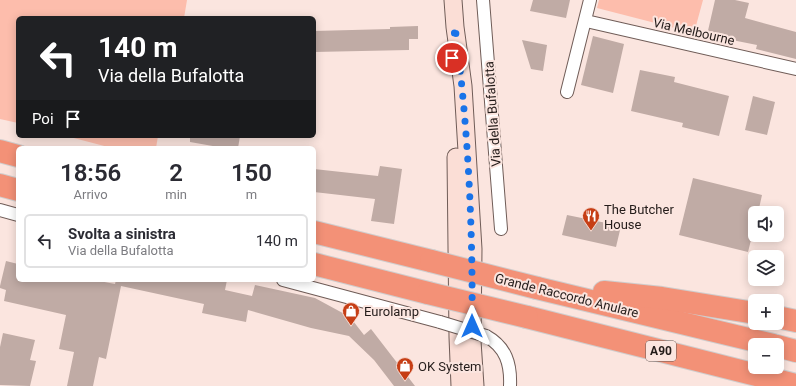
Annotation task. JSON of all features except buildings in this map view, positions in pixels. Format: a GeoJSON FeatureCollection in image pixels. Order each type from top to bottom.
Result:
{"type":"FeatureCollection","features":[{"type":"Feature","properties":{"kind":"highway"},"geometry":{"type":"LineString","coordinates":[[0,152],[16,156]]}},
{"type":"Feature","properties":{"kind":"highway"},"geometry":{"type":"LineString","coordinates":[[0,185],[16,189]]}},
{"type":"Feature","properties":{"kind":"highway","name":"Grande Raccordo Anulare"},"geometry":{"type":"LineString","coordinates":[[316,232],[748,339]]}},
{"type":"Feature","properties":{"kind":"highway","name":"A90"},"geometry":{"type":"LineString","coordinates":[[316,265],[796,385]]}},
{"type":"Feature","properties":{"kind":"highway"},"geometry":{"type":"LineString","coordinates":[[567,295],[603,292],[662,298],[748,312]]}},
{"type":"Feature","properties":{"kind":"highway"},"geometry":{"type":"LineString","coordinates":[[784,318],[796,321]]}},
{"type":"Feature","properties":{"kind":"highway"},"geometry":{"type":"LineString","coordinates":[[784,347],[796,350]]}},
{"type":"Feature","properties":{"kind":"street"},"geometry":{"type":"LineString","coordinates":[[453,0],[463,86],[472,242],[474,386]]}},
{"type":"Feature","properties":{"kind":"street","name":"Via della Bufalotta"},"geometry":{"type":"LineString","coordinates":[[483,0],[501,229]]}},
{"type":"Feature","properties":{"kind":"street"},"geometry":{"type":"LineString","coordinates":[[567,92],[586,21],[590,0]]}},
{"type":"Feature","properties":{"kind":"street","name":"Via Melbourne"},"geometry":{"type":"LineString","coordinates":[[586,21],[796,69]]}},
{"type":"Feature","properties":{"kind":"street"},"geometry":{"type":"LineString","coordinates":[[455,27],[452,58],[456,157],[460,386]]}},
{"type":"Feature","properties":{"kind":"street"},"geometry":{"type":"LineString","coordinates":[[0,210],[16,214]]}},
{"type":"Feature","properties":{"kind":"street"},"geometry":{"type":"LineString","coordinates":[[290,282],[440,322],[486,336],[496,342],[504,352],[508,364],[510,386]]}},
{"type":"Feature","properties":{"kind":"shaded area"},"geometry":{"type":"Polygon","coordinates":[[[0,0],[187,0],[184,16],[16,16],[16,123],[0,119],[0,0]]]}},
{"type":"Feature","properties":{"kind":"shaded area"},"geometry":{"type":"Polygon","coordinates":[[[599,0],[703,0],[694,33],[597,8],[599,0]]]}},
{"type":"Feature","properties":{"kind":"shaded area"},"geometry":{"type":"Polygon","coordinates":[[[74,138],[158,138],[156,146],[104,146],[74,138]]]}},
{"type":"Feature","properties":{"kind":"place","name":"The Butcher House"},"geometry":{"type":"Point","coordinates":[591,231]}},
{"type":"Feature","properties":{"kind":"place","name":"Eurolamp"},"geometry":{"type":"Point","coordinates":[351,326]}},
{"type":"Feature","properties":{"kind":"place","name":"OK System"},"geometry":{"type":"Point","coordinates":[405,381]}},
{"type":"Feature","properties":{"kind":"route"},"geometry":{"type":"LineString","coordinates":[[452,58],[455,27],[463,86],[473,249],[472,326]]}}]}
